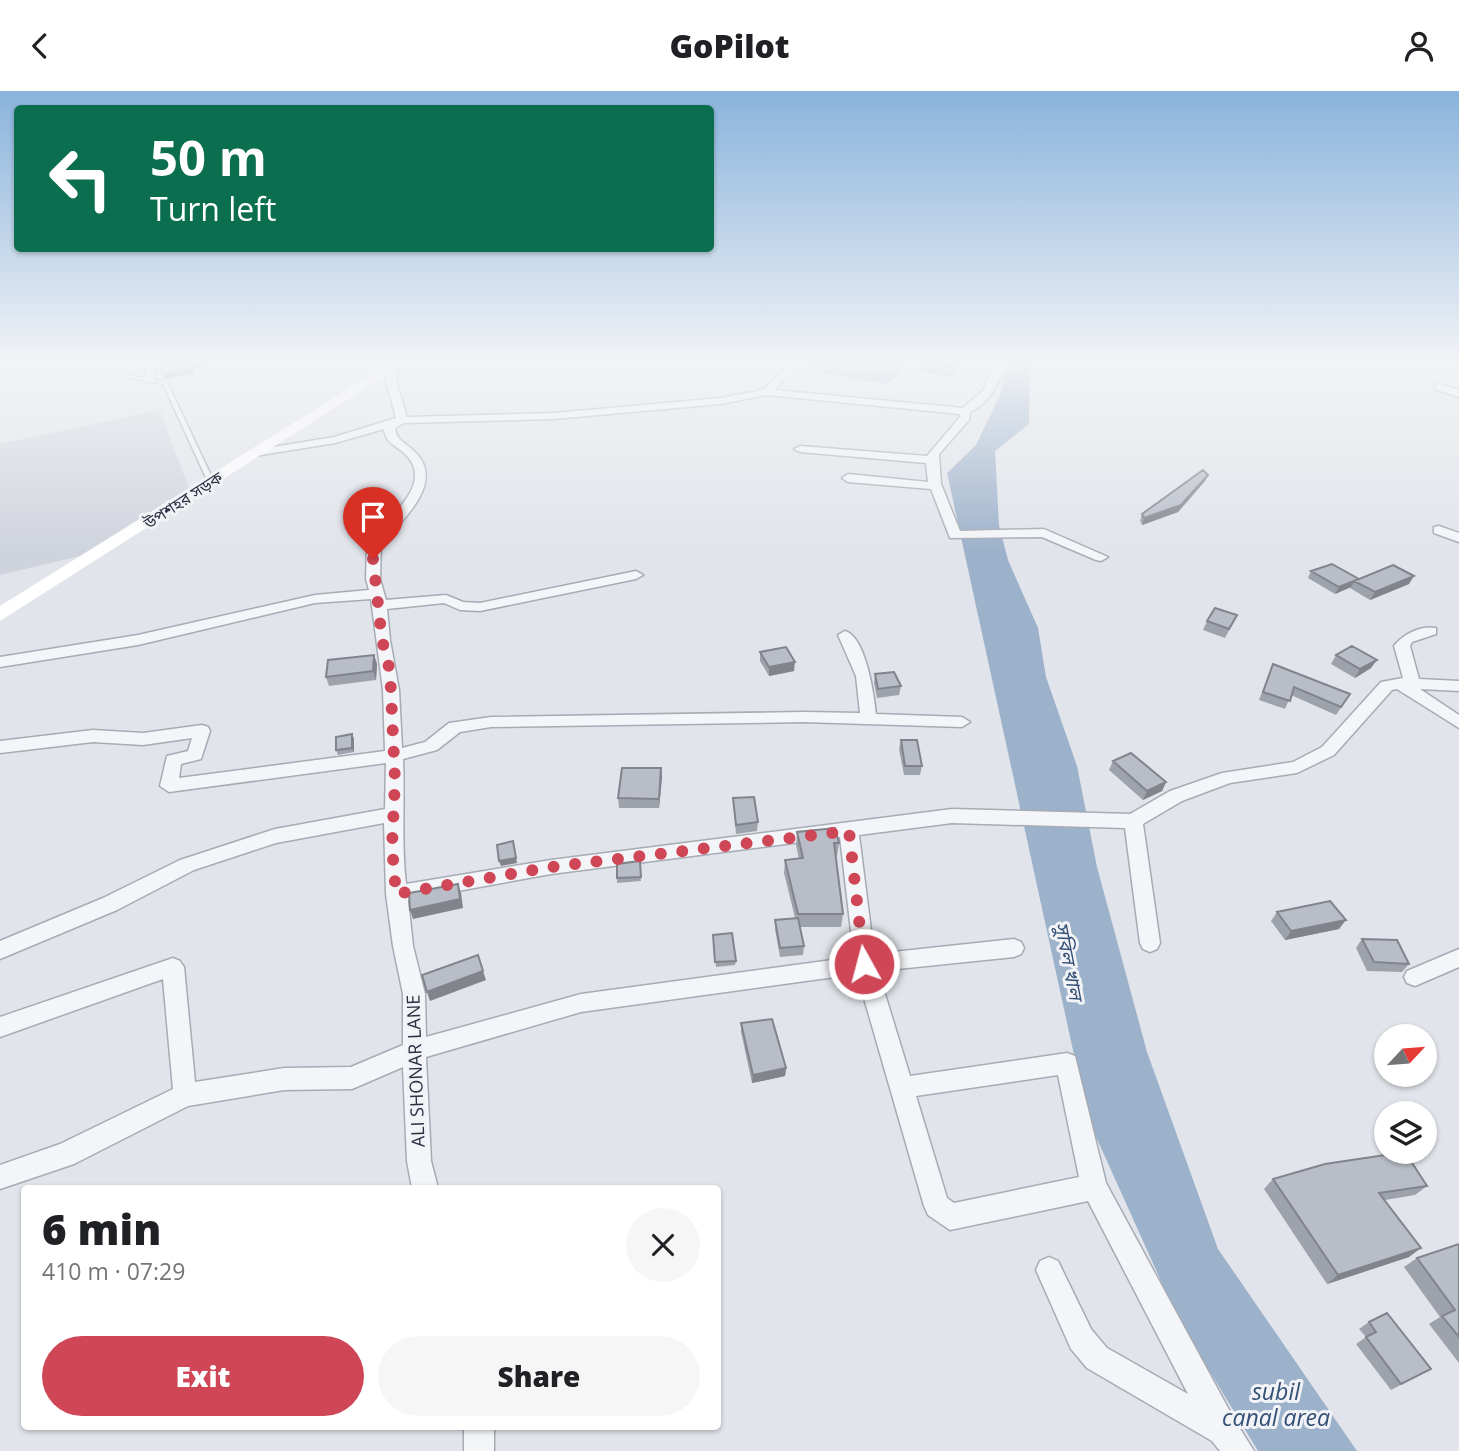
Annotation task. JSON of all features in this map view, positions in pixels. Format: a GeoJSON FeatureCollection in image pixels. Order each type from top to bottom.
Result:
{"type":"FeatureCollection","features":[{"type":"Feature","properties":{"kind":"main road","name":"উপশহর সড়ক"},"geometry":{"type":"LineString","coordinates":[[0,615],[297,425]]}},
{"type":"Feature","properties":{"kind":"street"},"geometry":{"type":"LineString","coordinates":[[255,453],[335,440],[384,425]]}},
{"type":"Feature","properties":{"kind":"street","name":"ALI SHONAR LANE"},"geometry":{"type":"LineString","coordinates":[[392,425],[389,427],[391,439],[416,459],[419,469],[418,489],[411,503],[374,542],[373,579],[379,599],[382,640],[390,671],[395,814],[392,846],[403,946],[414,994],[417,1123],[425,1185]]}},
{"type":"Feature","properties":{"kind":"street"},"geometry":{"type":"LineString","coordinates":[[958,425],[933,453],[932,460],[934,486],[954,535],[1034,532],[1078,545],[1101,557]]}},
{"type":"Feature","properties":{"kind":"street"},"geometry":{"type":"LineString","coordinates":[[800,449],[932,460]]}},
{"type":"Feature","properties":{"kind":"street"},"geometry":{"type":"LineString","coordinates":[[848,478],[934,486]]}},
{"type":"Feature","properties":{"kind":"street"},"geometry":{"type":"LineString","coordinates":[[1439,530],[1459,538]]}},
{"type":"Feature","properties":{"kind":"street"},"geometry":{"type":"LineString","coordinates":[[0,662],[138,641],[315,599],[446,599],[460,607],[480,607],[636,575]]}},
{"type":"Feature","properties":{"kind":"street"},"geometry":{"type":"LineString","coordinates":[[1431,631],[1407,639],[1402,646],[1406,683],[1459,723]]}},
{"type":"Feature","properties":{"kind":"street"},"geometry":{"type":"LineString","coordinates":[[845,635],[864,675],[869,721]]}},
{"type":"Feature","properties":{"kind":"street"},"geometry":{"type":"LineString","coordinates":[[396,894],[551,867],[951,816],[1133,821],[1175,796],[1228,777],[1297,767],[1328,751],[1387,686],[1406,683],[1459,686]]}},
{"type":"Feature","properties":{"kind":"street"},"geometry":{"type":"LineString","coordinates":[[0,747],[93,736],[143,739],[202,731],[195,755],[173,759],[169,786],[393,756],[432,746],[455,727],[491,722],[803,717],[961,722]]}},
{"type":"Feature","properties":{"kind":"street"},"geometry":{"type":"LineString","coordinates":[[0,950],[200,861],[275,836],[395,814]]}},
{"type":"Feature","properties":{"kind":"street"},"geometry":{"type":"LineString","coordinates":[[1133,821],[1150,943]]}},
{"type":"Feature","properties":{"kind":"street"},"geometry":{"type":"LineString","coordinates":[[849,831],[864,964],[937,1206],[950,1217],[1094,1187]]}},
{"type":"Feature","properties":{"kind":"street"},"geometry":{"type":"LineString","coordinates":[[0,1177],[65,1155],[185,1095],[284,1079],[352,1079],[416,1050],[581,1003],[864,964],[1014,948]]}},
{"type":"Feature","properties":{"kind":"street"},"geometry":{"type":"LineString","coordinates":[[1415,977],[1459,958]]}},
{"type":"Feature","properties":{"kind":"street"},"geometry":{"type":"LineString","coordinates":[[0,1027],[173,967],[185,1095]]}},
{"type":"Feature","properties":{"kind":"street"},"geometry":{"type":"LineString","coordinates":[[900,1088],[1067,1063],[1094,1187],[1231,1440]]}},
{"type":"Feature","properties":{"kind":"street"},"geometry":{"type":"LineString","coordinates":[[1049,1270],[1081,1339],[1097,1358],[1231,1440]]}},
{"type":"Feature","properties":{"kind":"street"},"geometry":{"type":"LineString","coordinates":[[479,1430],[479,1451]]}},
{"type":"Feature","properties":{"kind":"lane"},"geometry":{"type":"LineString","coordinates":[[186,425],[211,482]]}},
{"type":"Feature","properties":{"kind":"shaded area"},"geometry":{"type":"Polygon","coordinates":[[[87,425],[166,425],[191,494],[105,550],[0,575],[0,444],[87,425]]]}},
{"type":"Feature","properties":{"kind":"water","name":"subil canal area"},"geometry":{"type":"Polygon","coordinates":[[[985,425],[1027,425],[995,451],[999,525],[1008,560],[1038,628],[1046,677],[1077,766],[1097,867],[1147,1052],[1218,1249],[1357,1451],[1258,1451],[1179,1321],[1088,1119],[947,473],[976,445],[985,425]]]}},
{"type":"Feature","properties":{"kind":"building"},"geometry":{"type":"Polygon","coordinates":[[[1203,470],[1208,475],[1181,505],[1144,518],[1142,514],[1203,470]]]}},
{"type":"Feature","properties":{"kind":"building"},"geometry":{"type":"Polygon","coordinates":[[[1332,564],[1359,579],[1339,587],[1311,571],[1332,564]]]}},
{"type":"Feature","properties":{"kind":"building"},"geometry":{"type":"Polygon","coordinates":[[[1393,565],[1414,576],[1375,592],[1354,581],[1393,565]]]}},
{"type":"Feature","properties":{"kind":"building"},"geometry":{"type":"Polygon","coordinates":[[[1215,608],[1237,615],[1229,629],[1207,621],[1215,608]]]}},
{"type":"Feature","properties":{"kind":"building"},"geometry":{"type":"Polygon","coordinates":[[[1352,646],[1377,660],[1360,669],[1336,655],[1352,646]]]}},
{"type":"Feature","properties":{"kind":"building"},"geometry":{"type":"Polygon","coordinates":[[[786,647],[795,662],[769,667],[760,652],[786,647]]]}},
{"type":"Feature","properties":{"kind":"building"},"geometry":{"type":"Polygon","coordinates":[[[374,655],[373,671],[326,677],[328,660],[374,655]]]}},
{"type":"Feature","properties":{"kind":"building"},"geometry":{"type":"Polygon","coordinates":[[[1273,664],[1350,694],[1341,707],[1294,687],[1290,701],[1263,692],[1273,664]]]}},
{"type":"Feature","properties":{"kind":"building"},"geometry":{"type":"Polygon","coordinates":[[[894,672],[901,686],[878,689],[875,674],[894,672]]]}},
{"type":"Feature","properties":{"kind":"building"},"geometry":{"type":"Polygon","coordinates":[[[352,734],[352,748],[336,750],[336,737],[352,734]]]}},
{"type":"Feature","properties":{"kind":"building"},"geometry":{"type":"Polygon","coordinates":[[[901,740],[917,740],[922,766],[905,766],[901,740]]]}},
{"type":"Feature","properties":{"kind":"building"},"geometry":{"type":"Polygon","coordinates":[[[1131,753],[1166,782],[1147,791],[1113,761],[1131,753]]]}},
{"type":"Feature","properties":{"kind":"building"},"geometry":{"type":"Polygon","coordinates":[[[622,768],[661,768],[659,799],[618,798],[622,768]]]}},
{"type":"Feature","properties":{"kind":"building"},"geometry":{"type":"Polygon","coordinates":[[[754,797],[758,822],[736,825],[733,798],[754,797]]]}},
{"type":"Feature","properties":{"kind":"building"},"geometry":{"type":"Polygon","coordinates":[[[835,828],[839,843],[834,843],[843,914],[798,914],[785,860],[803,858],[797,832],[835,828]]]}},
{"type":"Feature","properties":{"kind":"building"},"geometry":{"type":"Polygon","coordinates":[[[513,841],[516,858],[499,861],[497,845],[513,841]]]}},
{"type":"Feature","properties":{"kind":"building"},"geometry":{"type":"Polygon","coordinates":[[[640,861],[641,877],[617,878],[617,864],[640,861]]]}},
{"type":"Feature","properties":{"kind":"building"},"geometry":{"type":"Polygon","coordinates":[[[458,884],[460,899],[410,910],[409,893],[458,884]]]}},
{"type":"Feature","properties":{"kind":"building"},"geometry":{"type":"Polygon","coordinates":[[[1330,901],[1346,920],[1291,931],[1277,912],[1330,901]]]}},
{"type":"Feature","properties":{"kind":"building"},"geometry":{"type":"Polygon","coordinates":[[[798,918],[804,946],[780,948],[775,920],[798,918]]]}},
{"type":"Feature","properties":{"kind":"building"},"geometry":{"type":"Polygon","coordinates":[[[732,933],[736,961],[715,962],[713,935],[732,933]]]}},
{"type":"Feature","properties":{"kind":"building"},"geometry":{"type":"Polygon","coordinates":[[[1362,939],[1397,940],[1409,964],[1374,962],[1362,939]]]}},
{"type":"Feature","properties":{"kind":"building"},"geometry":{"type":"Polygon","coordinates":[[[478,955],[483,971],[427,992],[422,975],[478,955]]]}},
{"type":"Feature","properties":{"kind":"building"},"geometry":{"type":"Polygon","coordinates":[[[772,1019],[786,1068],[753,1075],[741,1023],[772,1019]]]}},
{"type":"Feature","properties":{"kind":"building"},"geometry":{"type":"Polygon","coordinates":[[[1374,1157],[1374,1164],[1413,1164],[1427,1186],[1379,1193],[1421,1248],[1338,1275],[1273,1179],[1325,1164],[1374,1157]]]}},
{"type":"Feature","properties":{"kind":"building"},"geometry":{"type":"Polygon","coordinates":[[[1459,1244],[1459,1337],[1442,1316],[1455,1310],[1417,1258],[1459,1244]]]}},
{"type":"Feature","properties":{"kind":"building"},"geometry":{"type":"Polygon","coordinates":[[[1387,1313],[1431,1369],[1401,1384],[1366,1337],[1376,1332],[1369,1322],[1387,1313]]]}},
{"type":"Feature","properties":{"kind":"route"},"geometry":{"type":"LineString","coordinates":[[373,559],[373,579],[380,605],[382,640],[390,671],[395,781],[392,846],[396,864],[396,894],[551,867],[849,831],[864,964]]}},
{"type":"Feature","properties":{"kind":"water label","name":"সুবিল খাল"},"geometry":{"type":"Point","coordinates":[1069,961]}}]}
